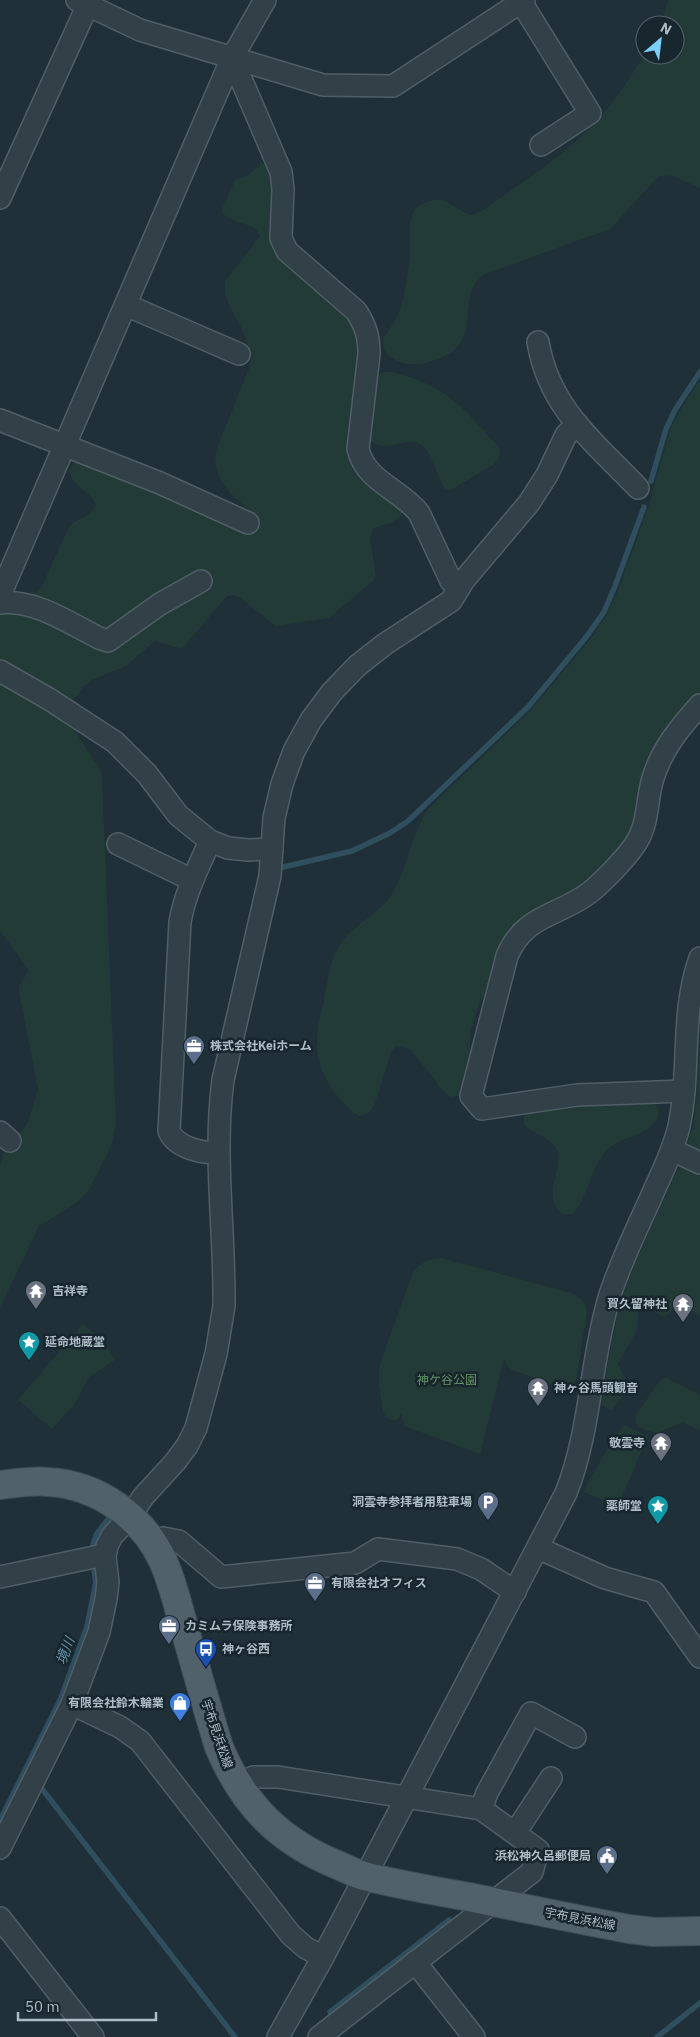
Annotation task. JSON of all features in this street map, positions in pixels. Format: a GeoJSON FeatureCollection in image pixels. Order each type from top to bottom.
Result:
{"type":"FeatureCollection","features":[{"type":"Feature","properties":{"kind":"main road","name":"宇布見浜松線"},"geometry":{"type":"LineString","coordinates":[[0,1485],[34,1481],[51,1482],[85,1490],[122,1510],[154,1544],[168,1573],[219,1747],[239,1786],[260,1814],[286,1837],[324,1859],[366,1877],[637,1930],[680,1933],[700,1931]]}},
{"type":"Feature","properties":{"kind":"street"},"geometry":{"type":"LineString","coordinates":[[0,595],[232,58],[265,0]]}},
{"type":"Feature","properties":{"kind":"street"},"geometry":{"type":"LineString","coordinates":[[0,198],[5,170],[85,2],[140,30],[323,85],[393,86],[522,1],[590,113],[541,145]]}},
{"type":"Feature","properties":{"kind":"street"},"geometry":{"type":"LineString","coordinates":[[232,58],[281,172],[284,189],[281,238],[287,251],[356,312],[364,324],[369,339],[358,449],[361,461],[367,470],[403,497],[419,513],[451,581],[460,586]]}},
{"type":"Feature","properties":{"kind":"street"},"geometry":{"type":"LineString","coordinates":[[126,305],[239,354]]}},
{"type":"Feature","properties":{"kind":"street"},"geometry":{"type":"LineString","coordinates":[[538,342],[541,360],[550,385],[577,424],[638,488]]}},
{"type":"Feature","properties":{"kind":"street"},"geometry":{"type":"LineString","coordinates":[[0,420],[160,483],[248,523]]}},
{"type":"Feature","properties":{"kind":"street"},"geometry":{"type":"LineString","coordinates":[[1,1577],[97,1557],[107,1546],[122,1510],[142,1497],[175,1462],[187,1446],[196,1428],[216,1354],[224,1306],[218,1153],[219,1106],[222,1080],[271,863],[274,818],[282,784],[294,750],[311,720],[332,692],[357,666],[384,644],[451,601],[460,586],[529,503],[547,475],[566,435],[577,424]]}},
{"type":"Feature","properties":{"kind":"street"},"geometry":{"type":"LineString","coordinates":[[0,603],[22,604],[39,608],[108,641],[160,604],[201,581]]}},
{"type":"Feature","properties":{"kind":"street"},"geometry":{"type":"LineString","coordinates":[[0,671],[50,698],[115,742],[147,774],[178,814],[210,841],[228,848],[248,850],[271,863]]}},
{"type":"Feature","properties":{"kind":"street"},"geometry":{"type":"LineString","coordinates":[[684,1092],[577,1096],[482,1109],[471,1096],[507,956],[513,942],[522,930],[534,922],[589,893],[634,847],[646,822],[653,778],[664,752],[680,727],[700,705]]}},
{"type":"Feature","properties":{"kind":"street"},"geometry":{"type":"LineString","coordinates":[[210,841],[192,880],[183,905],[180,922],[169,1132],[172,1138],[203,1153],[218,1153]]}},
{"type":"Feature","properties":{"kind":"street"},"geometry":{"type":"LineString","coordinates":[[118,844],[192,880]]}},
{"type":"Feature","properties":{"kind":"street"},"geometry":{"type":"LineString","coordinates":[[278,2037],[366,1877],[566,1493],[578,1458],[599,1340],[610,1298],[625,1257],[672,1150],[682,1113],[687,1017],[690,995],[700,958]]}},
{"type":"Feature","properties":{"kind":"street"},"geometry":{"type":"LineString","coordinates":[[672,1150],[700,1163]]}},
{"type":"Feature","properties":{"kind":"street"},"geometry":{"type":"LineString","coordinates":[[154,1544],[163,1538],[179,1541],[221,1576],[355,1563],[378,1549],[444,1556],[482,1568],[515,1592]]}},
{"type":"Feature","properties":{"kind":"street"},"geometry":{"type":"LineString","coordinates":[[538,1548],[605,1578],[654,1592],[700,1657]]}},
{"type":"Feature","properties":{"kind":"street"},"geometry":{"type":"LineString","coordinates":[[0,1848],[72,1704],[103,1616],[108,1582],[97,1557]]}},
{"type":"Feature","properties":{"kind":"street"},"geometry":{"type":"LineString","coordinates":[[72,1704],[120,1727],[140,1741],[291,1935],[306,1948],[323,1957]]}},
{"type":"Feature","properties":{"kind":"street"},"geometry":{"type":"LineString","coordinates":[[481,1809],[487,1793],[531,1713],[575,1737]]}},
{"type":"Feature","properties":{"kind":"street"},"geometry":{"type":"LineString","coordinates":[[239,1786],[253,1777],[278,1777],[481,1809],[538,1850],[532,1872],[319,2037]]}},
{"type":"Feature","properties":{"kind":"street"},"geometry":{"type":"LineString","coordinates":[[514,1833],[551,1778]]}},
{"type":"Feature","properties":{"kind":"street"},"geometry":{"type":"LineString","coordinates":[[0,1918],[93,2037]]}},
{"type":"Feature","properties":{"kind":"street"},"geometry":{"type":"LineString","coordinates":[[415,1962],[474,2037]]}},
{"type":"Feature","properties":{"kind":"green space"},"geometry":{"type":"Polygon","coordinates":[[[668,0],[700,0],[700,188],[675,177],[659,176],[610,229],[485,274],[476,282],[472,293],[464,337],[459,346],[450,353],[436,360],[421,364],[406,364],[392,358],[384,349],[383,342],[396,319],[404,296],[410,256],[410,227],[416,208],[430,201],[443,200],[471,215],[480,212],[567,149],[593,125],[621,91],[638,65],[685,65],[685,15],[664,15],[668,0]]]}},
{"type":"Feature","properties":{"kind":"green space"},"geometry":{"type":"Polygon","coordinates":[[[261,163],[267,164],[274,174],[273,223],[351,316],[362,340],[352,437],[402,508],[402,515],[391,523],[374,528],[370,538],[376,575],[373,581],[329,618],[276,626],[240,598],[234,595],[227,596],[182,649],[155,641],[126,666],[92,680],[84,686],[75,698],[68,701],[0,663],[0,607],[13,596],[37,592],[42,586],[69,527],[94,509],[96,504],[93,499],[77,485],[71,476],[69,470],[73,463],[81,461],[254,515],[232,494],[221,480],[217,471],[216,451],[249,368],[250,355],[248,343],[228,302],[225,292],[225,281],[260,236],[257,231],[248,225],[226,216],[222,212],[222,208],[235,180],[247,176],[261,163]]]}},
{"type":"Feature","properties":{"kind":"green space"},"geometry":{"type":"Polygon","coordinates":[[[383,372],[396,373],[424,382],[447,396],[467,413],[496,444],[500,451],[499,459],[493,465],[451,490],[446,489],[442,485],[429,454],[423,446],[411,442],[383,446],[369,440],[376,376],[383,372]]]}},
{"type":"Feature","properties":{"kind":"green space"},"geometry":{"type":"Polygon","coordinates":[[[700,379],[700,697],[640,821],[594,881],[531,917],[489,991],[480,1001],[471,1029],[471,1062],[462,1095],[451,1097],[443,1091],[411,1050],[403,1046],[396,1046],[391,1053],[375,1104],[369,1113],[359,1116],[342,1101],[328,1083],[319,1062],[317,1051],[317,1034],[334,956],[340,944],[352,930],[382,906],[393,892],[399,881],[414,837],[431,806],[531,710],[591,638],[607,614],[619,588],[648,508],[670,430],[700,379]]]}},
{"type":"Feature","properties":{"kind":"green space"},"geometry":{"type":"Polygon","coordinates":[[[0,679],[68,720],[102,775],[116,1124],[111,1146],[90,1188],[76,1203],[39,1226],[0,1308],[0,1165],[5,1148],[19,1135],[28,1122],[38,1089],[19,992],[19,986],[29,970],[0,931],[0,679]]]}},
{"type":"Feature","properties":{"kind":"green space"},"geometry":{"type":"Polygon","coordinates":[[[700,1028],[700,1158],[693,1152],[688,1140],[696,1128],[693,1128],[697,1093],[700,1028]]]}},
{"type":"Feature","properties":{"kind":"green space"},"geometry":{"type":"Polygon","coordinates":[[[653,1102],[659,1110],[656,1121],[646,1130],[611,1146],[596,1166],[583,1199],[573,1214],[562,1214],[553,1198],[558,1164],[556,1148],[549,1141],[524,1125],[524,1116],[530,1109],[537,1107],[653,1102]]]}},
{"type":"Feature","properties":{"kind":"green space"},"geometry":{"type":"Polygon","coordinates":[[[687,1164],[700,1167],[700,1316],[680,1303],[676,1304],[663,1317],[646,1307],[639,1308],[637,1330],[618,1364],[626,1382],[625,1391],[611,1410],[602,1405],[602,1401],[612,1339],[621,1302],[640,1252],[677,1171],[681,1166],[687,1164]]]}},
{"type":"Feature","properties":{"kind":"green space","name":"神ケ谷公園"},"geometry":{"type":"Polygon","coordinates":[[[441,1258],[572,1293],[583,1301],[586,1306],[587,1313],[576,1380],[571,1386],[562,1388],[512,1370],[504,1359],[480,1454],[404,1426],[401,1413],[399,1418],[393,1421],[386,1417],[383,1411],[379,1371],[413,1272],[425,1262],[441,1258]]]}},
{"type":"Feature","properties":{"kind":"green space"},"geometry":{"type":"Polygon","coordinates":[[[83,1324],[103,1341],[115,1360],[89,1377],[75,1403],[52,1429],[18,1400],[83,1324]]]}},
{"type":"Feature","properties":{"kind":"green space"},"geometry":{"type":"Polygon","coordinates":[[[667,1378],[700,1395],[700,1431],[683,1422],[657,1433],[640,1428],[636,1424],[636,1415],[658,1383],[662,1379],[667,1378]]]}},
{"type":"Feature","properties":{"kind":"green space"},"geometry":{"type":"Polygon","coordinates":[[[624,1425],[648,1436],[618,1506],[583,1492],[603,1456],[624,1425]]]}},
{"type":"Feature","properties":{"kind":"water"},"geometry":{"type":"Polygon","coordinates":[[[110,1512],[119,1518],[102,1531],[96,1546],[97,1597],[87,1638],[54,1721],[0,1826],[0,1814],[58,1698],[84,1627],[93,1583],[89,1552],[91,1542],[94,1533],[110,1512]]]}},
{"type":"Feature","properties":{"kind":"waterway"},"geometry":{"type":"LineString","coordinates":[[651,481],[666,429],[675,410],[700,372]]}},
{"type":"Feature","properties":{"kind":"waterway"},"geometry":{"type":"LineString","coordinates":[[275,869],[352,851],[390,833],[408,821],[528,707],[587,636],[604,612],[644,507]]}},
{"type":"Feature","properties":{"kind":"waterway"},"geometry":{"type":"LineString","coordinates":[[39,1785],[235,2037]]}},
{"type":"Feature","properties":{"kind":"waterway"},"geometry":{"type":"LineString","coordinates":[[330,2012],[449,1920]]}},
{"type":"Feature","properties":{"kind":"waterway"},"geometry":{"type":"LineString","coordinates":[[657,2037],[700,2003]]}},
{"type":"Feature","properties":{"kind":"place","name":"株式会社Keiホーム"},"geometry":{"type":"Point","coordinates":[194,1065]}},
{"type":"Feature","properties":{"kind":"place","name":"吉祥寺"},"geometry":{"type":"Point","coordinates":[36,1310]}},
{"type":"Feature","properties":{"kind":"place","name":"賀久留神社"},"geometry":{"type":"Point","coordinates":[683,1323]}},
{"type":"Feature","properties":{"kind":"place","name":"延命地蔵堂"},"geometry":{"type":"Point","coordinates":[29,1361]}},
{"type":"Feature","properties":{"kind":"place","name":"神ヶ谷馬頭観音"},"geometry":{"type":"Point","coordinates":[538,1407]}},
{"type":"Feature","properties":{"kind":"place","name":"敬雲寺"},"geometry":{"type":"Point","coordinates":[661,1462]}},
{"type":"Feature","properties":{"kind":"place","name":"洞雲寺参拝者用駐車場"},"geometry":{"type":"Point","coordinates":[488,1521]}},
{"type":"Feature","properties":{"kind":"place","name":"薬師堂"},"geometry":{"type":"Point","coordinates":[658,1525]}},
{"type":"Feature","properties":{"kind":"place","name":"有限会社オフィス"},"geometry":{"type":"Point","coordinates":[315,1602]}},
{"type":"Feature","properties":{"kind":"place","name":"カミムラ保険事務所"},"geometry":{"type":"Point","coordinates":[169,1645]}},
{"type":"Feature","properties":{"kind":"place","name":"神ヶ谷西"},"geometry":{"type":"Point","coordinates":[206,1668]}},
{"type":"Feature","properties":{"kind":"place","name":"有限会社鈴木輪業"},"geometry":{"type":"Point","coordinates":[180,1722]}},
{"type":"Feature","properties":{"kind":"place","name":"浜松神久呂郵便局"},"geometry":{"type":"Point","coordinates":[607,1875]}},
{"type":"Feature","properties":{"kind":"water label","name":"境川"},"geometry":{"type":"Point","coordinates":[65,1651]}}]}
